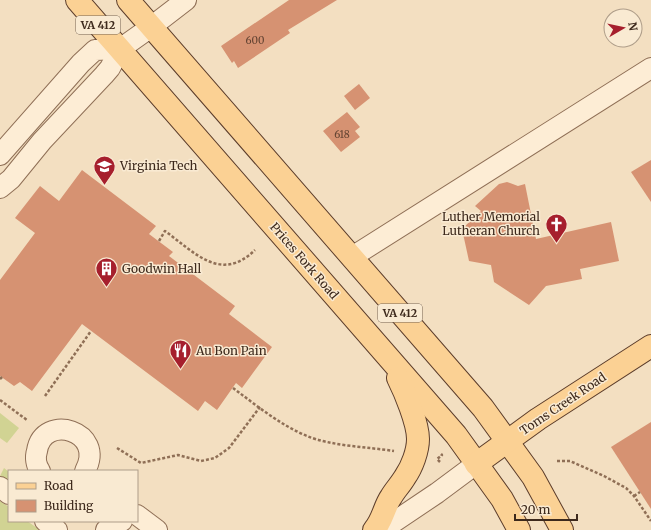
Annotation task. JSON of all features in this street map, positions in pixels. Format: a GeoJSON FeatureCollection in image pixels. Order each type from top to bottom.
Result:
{"type":"FeatureCollection","features":[{"type":"Feature","properties":{"kind":"main road","name":"Prices Fork Road"},"geometry":{"type":"LineString","coordinates":[[77,0],[456,435],[502,499],[519,530]]}},
{"type":"Feature","properties":{"kind":"main road","name":"VA 412"},"geometry":{"type":"LineString","coordinates":[[128,0],[483,408],[533,477],[562,530]]}},
{"type":"Feature","properties":{"kind":"main road","name":"Toms Creek Road"},"geometry":{"type":"LineString","coordinates":[[476,464],[538,419],[651,346]]}},
{"type":"Feature","properties":{"kind":"main road"},"geometry":{"type":"LineString","coordinates":[[374,530],[385,512],[388,501],[396,487],[405,478],[414,458],[418,439],[412,413],[403,387],[388,357]]}},
{"type":"Feature","properties":{"kind":"street"},"geometry":{"type":"LineString","coordinates":[[0,188],[11,179],[42,141],[104,76],[120,49],[186,0]]}},
{"type":"Feature","properties":{"kind":"street"},"geometry":{"type":"LineString","coordinates":[[0,155],[81,63],[95,50],[120,49]]}},
{"type":"Feature","properties":{"kind":"street"},"geometry":{"type":"LineString","coordinates":[[352,257],[651,68]]}},
{"type":"Feature","properties":{"kind":"street"},"geometry":{"type":"LineString","coordinates":[[39,470],[36,457],[38,445],[44,436],[55,430],[66,429],[77,433],[86,441],[90,452],[89,464],[86,470]]}},
{"type":"Feature","properties":{"kind":"street"},"geometry":{"type":"LineString","coordinates":[[382,530],[437,493],[476,464]]}},
{"type":"Feature","properties":{"kind":"street"},"geometry":{"type":"LineString","coordinates":[[0,487],[8,493]]}},
{"type":"Feature","properties":{"kind":"street"},"geometry":{"type":"LineString","coordinates":[[46,522],[57,530]]}},
{"type":"Feature","properties":{"kind":"street"},"geometry":{"type":"LineString","coordinates":[[101,522],[107,530],[112,525],[120,522]]}},
{"type":"Feature","properties":{"kind":"path"},"geometry":{"type":"LineString","coordinates":[[159,241],[165,231],[198,256],[211,263],[222,265],[234,264],[246,258],[255,250]]}},
{"type":"Feature","properties":{"kind":"path"},"geometry":{"type":"LineString","coordinates":[[45,396],[92,331]]}},
{"type":"Feature","properties":{"kind":"path"},"geometry":{"type":"LineString","coordinates":[[233,388],[282,423],[308,437],[396,451]]}},
{"type":"Feature","properties":{"kind":"path"},"geometry":{"type":"LineString","coordinates":[[0,400],[27,420]]}},
{"type":"Feature","properties":{"kind":"path"},"geometry":{"type":"LineString","coordinates":[[117,448],[141,463],[178,455],[201,461],[215,458],[229,448],[260,407]]}},
{"type":"Feature","properties":{"kind":"path"},"geometry":{"type":"LineString","coordinates":[[557,461],[570,461],[604,476],[626,488],[634,496],[651,521]]}},
{"type":"Feature","properties":{"kind":"path"},"geometry":{"type":"LineString","coordinates":[[634,496],[640,492]]}},
{"type":"Feature","properties":{"kind":"green space"},"geometry":{"type":"Polygon","coordinates":[[[0,413],[19,428],[7,443],[0,438],[0,413]]]}},
{"type":"Feature","properties":{"kind":"green space"},"geometry":{"type":"Polygon","coordinates":[[[4,468],[8,471],[8,481],[0,476],[4,468]]]}},
{"type":"Feature","properties":{"kind":"green space"},"geometry":{"type":"Polygon","coordinates":[[[0,501],[8,506],[8,522],[28,522],[40,530],[0,530],[0,501]]]}},
{"type":"Feature","properties":{"kind":"building"},"geometry":{"type":"Polygon","coordinates":[[[289,0],[337,0],[288,30],[290,33],[238,68],[234,61],[232,63],[221,46],[289,0]]]}},
{"type":"Feature","properties":{"kind":"building"},"geometry":{"type":"Polygon","coordinates":[[[359,84],[370,98],[355,110],[344,96],[359,84]]]}},
{"type":"Feature","properties":{"kind":"building"},"geometry":{"type":"Polygon","coordinates":[[[347,112],[360,127],[355,131],[360,137],[341,152],[323,131],[347,112]]]}},
{"type":"Feature","properties":{"kind":"building"},"geometry":{"type":"Polygon","coordinates":[[[651,160],[651,202],[631,172],[651,160]]]}},
{"type":"Feature","properties":{"kind":"building","name":"Goodwin Hall"},"geometry":{"type":"Polygon","coordinates":[[[82,170],[156,226],[149,234],[173,252],[169,256],[235,306],[229,314],[272,347],[242,388],[236,383],[217,410],[205,401],[198,411],[82,324],[32,391],[20,382],[14,386],[0,376],[0,280],[35,233],[15,218],[40,186],[59,201],[82,170]]]}},
{"type":"Feature","properties":{"kind":"building","name":"Luther Memorial Lutheran Church"},"geometry":{"type":"Polygon","coordinates":[[[507,182],[518,186],[525,184],[536,239],[611,222],[619,261],[580,269],[582,279],[546,286],[529,305],[494,282],[491,265],[469,261],[462,229],[481,211],[475,206],[499,184],[507,182]]]}},
{"type":"Feature","properties":{"kind":"building"},"geometry":{"type":"Polygon","coordinates":[[[651,422],[651,509],[611,447],[651,422]]]}},
{"type":"Feature","properties":{"kind":"place","name":"Virginia Tech"},"geometry":{"type":"Point","coordinates":[104,186]}},
{"type":"Feature","properties":{"kind":"place","name":"Luther Memorial Lutheran Church"},"geometry":{"type":"Point","coordinates":[556,244]}},
{"type":"Feature","properties":{"kind":"place","name":"Goodwin Hall"},"geometry":{"type":"Point","coordinates":[106,288]}},
{"type":"Feature","properties":{"kind":"place","name":"Au Bon Pain"},"geometry":{"type":"Point","coordinates":[180,370]}}]}
